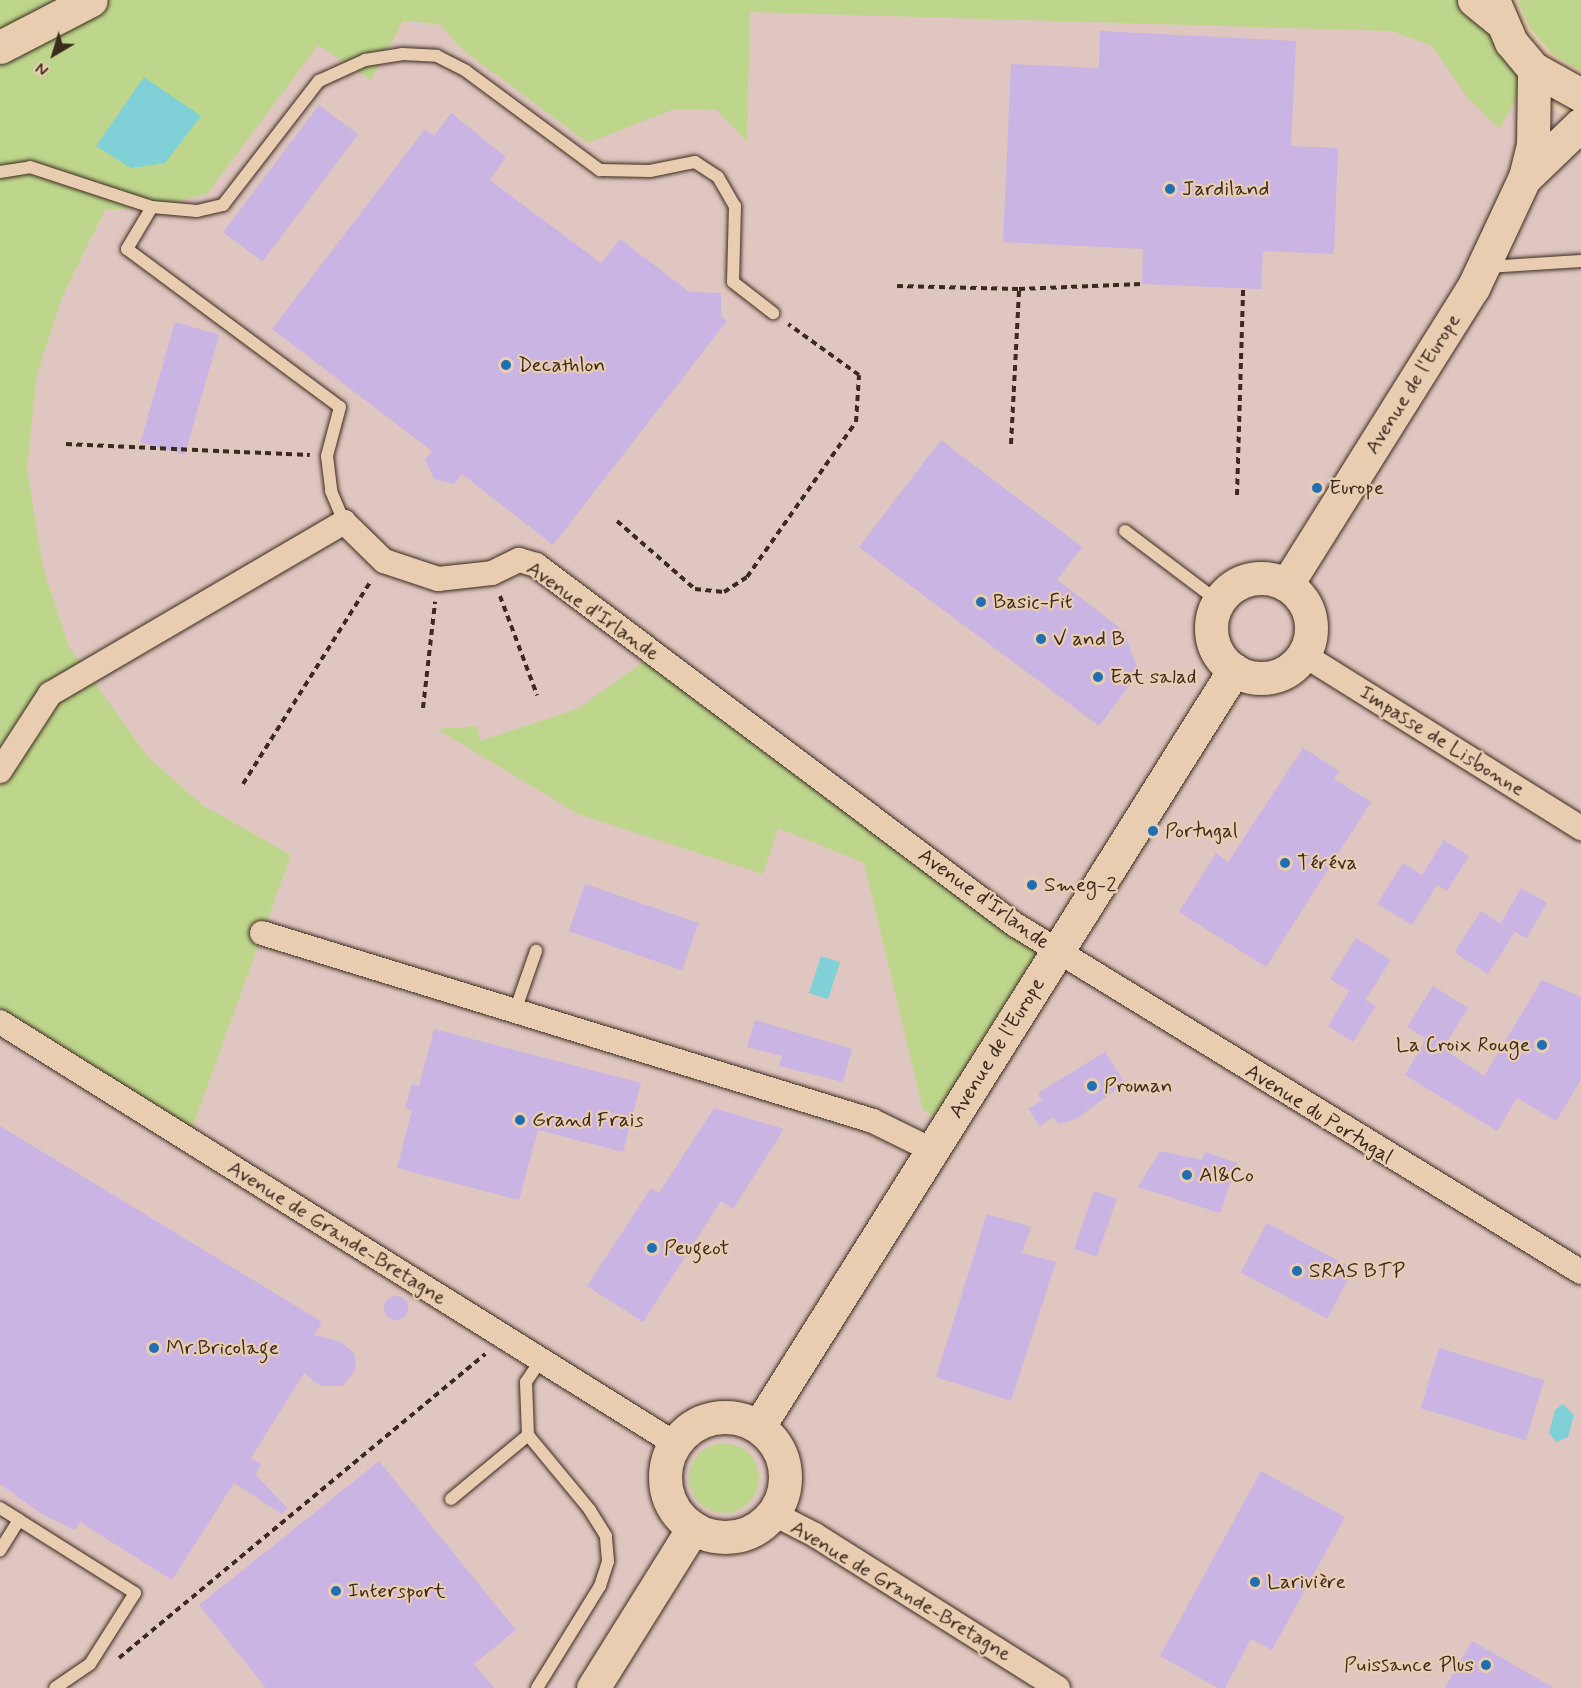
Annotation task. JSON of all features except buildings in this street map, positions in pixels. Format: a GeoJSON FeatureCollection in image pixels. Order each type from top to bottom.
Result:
{"type":"FeatureCollection","features":[{"type":"Feature","properties":{"kind":"main road"},"geometry":{"type":"LineString","coordinates":[[0,47],[91,0]]}},
{"type":"Feature","properties":{"kind":"main road"},"geometry":{"type":"LineString","coordinates":[[1489,7],[1534,69],[1581,95]]}},
{"type":"Feature","properties":{"kind":"main road","name":"Avenue de l'Europe"},"geometry":{"type":"LineString","coordinates":[[1287,584],[1483,267],[1526,177],[1533,145],[1534,69]]}},
{"type":"Feature","properties":{"kind":"main road","name":"Avenue de l'Europe"},"geometry":{"type":"LineString","coordinates":[[1526,177],[1581,124]]}},
{"type":"Feature","properties":{"kind":"main road"},"geometry":{"type":"LineString","coordinates":[[1256,577],[1287,584],[1307,608],[1310,640],[1304,655],[1280,675],[1248,676],[1234,670],[1218,653],[1211,631],[1218,601],[1234,585],[1256,577]]}},
{"type":"Feature","properties":{"kind":"main road","name":"Avenue de l'Europe"},"geometry":{"type":"LineString","coordinates":[[759,1426],[1234,670]]}},
{"type":"Feature","properties":{"kind":"main road"},"geometry":{"type":"LineString","coordinates":[[732,1417],[759,1426],[773,1440],[785,1467],[783,1497],[774,1514],[745,1535],[710,1536],[693,1528],[674,1508],[664,1480],[674,1443],[704,1420],[732,1417]]}},
{"type":"Feature","properties":{"kind":"main road"},"geometry":{"type":"LineString","coordinates":[[593,1688],[693,1528]]}},
{"type":"Feature","properties":{"kind":"street","name":"Avenue d'Irlande"},"geometry":{"type":"LineString","coordinates":[[344,522],[384,561],[438,579],[492,573],[519,560],[536,565],[1058,953]]}},
{"type":"Feature","properties":{"kind":"street"},"geometry":{"type":"LineString","coordinates":[[0,771],[50,694],[344,522]]}},
{"type":"Feature","properties":{"kind":"street","name":"Impasse de Lisbonne"},"geometry":{"type":"LineString","coordinates":[[1304,655],[1581,828]]}},
{"type":"Feature","properties":{"kind":"street"},"geometry":{"type":"LineString","coordinates":[[262,933],[873,1120],[932,1150]]}},
{"type":"Feature","properties":{"kind":"street","name":"Avenue du Portugal"},"geometry":{"type":"LineString","coordinates":[[1058,953],[1581,1272]]}},
{"type":"Feature","properties":{"kind":"street","name":"Avenue de Grande-Bretagne"},"geometry":{"type":"LineString","coordinates":[[0,1022],[674,1443]]}},
{"type":"Feature","properties":{"kind":"street","name":"Avenue de Grande-Bretagne"},"geometry":{"type":"LineString","coordinates":[[774,1514],[815,1535],[1058,1688]]}},
{"type":"Feature","properties":{"kind":"lane"},"geometry":{"type":"LineString","coordinates":[[0,172],[30,167],[152,207],[197,211],[223,205],[319,81],[365,60],[402,54],[437,56],[466,71],[600,170],[650,171],[695,162],[718,177],[735,206],[733,282],[773,313]]}},
{"type":"Feature","properties":{"kind":"lane"},"geometry":{"type":"LineString","coordinates":[[152,207],[128,249],[340,408],[327,456],[331,491],[344,522]]}},
{"type":"Feature","properties":{"kind":"lane"},"geometry":{"type":"LineString","coordinates":[[1483,267],[1581,261]]}},
{"type":"Feature","properties":{"kind":"lane"},"geometry":{"type":"LineString","coordinates":[[1125,531],[1218,601]]}},
{"type":"Feature","properties":{"kind":"lane"},"geometry":{"type":"LineString","coordinates":[[515,1011],[536,951]]}},
{"type":"Feature","properties":{"kind":"lane"},"geometry":{"type":"LineString","coordinates":[[537,1688],[600,1586],[608,1561],[606,1536],[590,1510],[528,1435],[526,1382],[541,1360]]}},
{"type":"Feature","properties":{"kind":"lane"},"geometry":{"type":"LineString","coordinates":[[451,1499],[528,1435]]}},
{"type":"Feature","properties":{"kind":"lane"},"geometry":{"type":"LineString","coordinates":[[0,1508],[135,1593],[90,1664],[55,1688]]}},
{"type":"Feature","properties":{"kind":"lane"},"geometry":{"type":"LineString","coordinates":[[0,1550],[19,1520]]}},
{"type":"Feature","properties":{"kind":"path"},"geometry":{"type":"LineString","coordinates":[[897,286],[1019,289],[1142,284]]}},
{"type":"Feature","properties":{"kind":"path"},"geometry":{"type":"LineString","coordinates":[[1011,444],[1019,289]]}},
{"type":"Feature","properties":{"kind":"path"},"geometry":{"type":"LineString","coordinates":[[1237,495],[1243,289]]}},
{"type":"Feature","properties":{"kind":"path"},"geometry":{"type":"LineString","coordinates":[[617,521],[695,589],[724,592],[747,577],[856,423],[859,375],[773,313]]}},
{"type":"Feature","properties":{"kind":"path"},"geometry":{"type":"LineString","coordinates":[[66,444],[327,456]]}},
{"type":"Feature","properties":{"kind":"path"},"geometry":{"type":"LineString","coordinates":[[243,784],[384,561]]}},
{"type":"Feature","properties":{"kind":"path"},"geometry":{"type":"LineString","coordinates":[[492,573],[537,695]]}},
{"type":"Feature","properties":{"kind":"path"},"geometry":{"type":"LineString","coordinates":[[423,708],[438,579]]}},
{"type":"Feature","properties":{"kind":"path"},"geometry":{"type":"LineString","coordinates":[[116,1660],[505,1338]]}},
{"type":"Feature","properties":{"kind":"shaded area"},"geometry":{"type":"Polygon","coordinates":[[[335,0],[1219,0],[1410,6],[1502,78],[1581,126],[1581,1688],[0,1688],[0,135],[335,0]]]}},
{"type":"Feature","properties":{"kind":"green space"},"geometry":{"type":"Polygon","coordinates":[[[0,0],[1493,0],[1534,69],[1499,129],[1468,98],[1432,46],[1392,31],[750,12],[747,141],[716,110],[674,109],[588,143],[463,50],[439,24],[403,21],[371,80],[318,45],[207,194],[152,207],[105,210],[63,295],[37,374],[27,467],[42,564],[69,647],[148,757],[202,805],[291,855],[188,1139],[0,1022],[0,0]]]}},
{"type":"Feature","properties":{"kind":"green space"},"geometry":{"type":"Polygon","coordinates":[[[1518,0],[1581,0],[1581,71],[1554,55],[1530,28],[1518,0]]]}},
{"type":"Feature","properties":{"kind":"green space"},"geometry":{"type":"Polygon","coordinates":[[[655,654],[1058,953],[948,1125],[923,1110],[864,863],[778,828],[763,874],[578,814],[437,729],[477,726],[480,741],[577,709],[655,654]]]}},
{"type":"Feature","properties":{"kind":"green space"},"geometry":{"type":"Polygon","coordinates":[[[724,1443],[737,1446],[749,1453],[756,1465],[759,1478],[756,1491],[749,1503],[737,1510],[724,1513],[711,1510],[699,1503],[692,1491],[689,1478],[692,1465],[699,1453],[711,1446],[724,1443]]]}},
{"type":"Feature","properties":{"kind":"water"},"geometry":{"type":"Polygon","coordinates":[[[144,77],[201,116],[165,163],[131,168],[96,146],[144,77]]]}},
{"type":"Feature","properties":{"kind":"water"},"geometry":{"type":"Polygon","coordinates":[[[821,956],[840,962],[828,999],[809,993],[821,956]]]}},
{"type":"Feature","properties":{"kind":"water"},"geometry":{"type":"Polygon","coordinates":[[[1563,1404],[1574,1415],[1568,1437],[1556,1442],[1549,1433],[1555,1410],[1563,1404]]]}},
{"type":"Feature","properties":{"kind":"place","name":"Jardiland"},"geometry":{"type":"Point","coordinates":[1170,189]}},
{"type":"Feature","properties":{"kind":"place","name":"Decathlon"},"geometry":{"type":"Point","coordinates":[506,365]}},
{"type":"Feature","properties":{"kind":"place","name":"Europe"},"geometry":{"type":"Point","coordinates":[1317,488]}},
{"type":"Feature","properties":{"kind":"place","name":"Basic-Fit"},"geometry":{"type":"Point","coordinates":[981,602]}},
{"type":"Feature","properties":{"kind":"place","name":"V and B"},"geometry":{"type":"Point","coordinates":[1041,639]}},
{"type":"Feature","properties":{"kind":"place","name":"Eat salad"},"geometry":{"type":"Point","coordinates":[1098,677]}},
{"type":"Feature","properties":{"kind":"place","name":"Portugal"},"geometry":{"type":"Point","coordinates":[1153,831]}},
{"type":"Feature","properties":{"kind":"place","name":"Téréva"},"geometry":{"type":"Point","coordinates":[1285,863]}},
{"type":"Feature","properties":{"kind":"place","name":"Smeg-2"},"geometry":{"type":"Point","coordinates":[1032,885]}},
{"type":"Feature","properties":{"kind":"place","name":"La Croix Rouge"},"geometry":{"type":"Point","coordinates":[1542,1045]}},
{"type":"Feature","properties":{"kind":"place","name":"Proman"},"geometry":{"type":"Point","coordinates":[1092,1086]}},
{"type":"Feature","properties":{"kind":"place","name":"Grand Frais"},"geometry":{"type":"Point","coordinates":[520,1120]}},
{"type":"Feature","properties":{"kind":"place","name":"Al&Co"},"geometry":{"type":"Point","coordinates":[1187,1175]}},
{"type":"Feature","properties":{"kind":"place","name":"Peugeot"},"geometry":{"type":"Point","coordinates":[652,1248]}},
{"type":"Feature","properties":{"kind":"place","name":"SRAS BTP"},"geometry":{"type":"Point","coordinates":[1297,1271]}},
{"type":"Feature","properties":{"kind":"place","name":"Mr.Bricolage"},"geometry":{"type":"Point","coordinates":[154,1348]}},
{"type":"Feature","properties":{"kind":"place","name":"Larivière"},"geometry":{"type":"Point","coordinates":[1255,1582]}},
{"type":"Feature","properties":{"kind":"place","name":"Intersport"},"geometry":{"type":"Point","coordinates":[336,1591]}},
{"type":"Feature","properties":{"kind":"place","name":"Puissance Plus"},"geometry":{"type":"Point","coordinates":[1486,1665]}}]}
